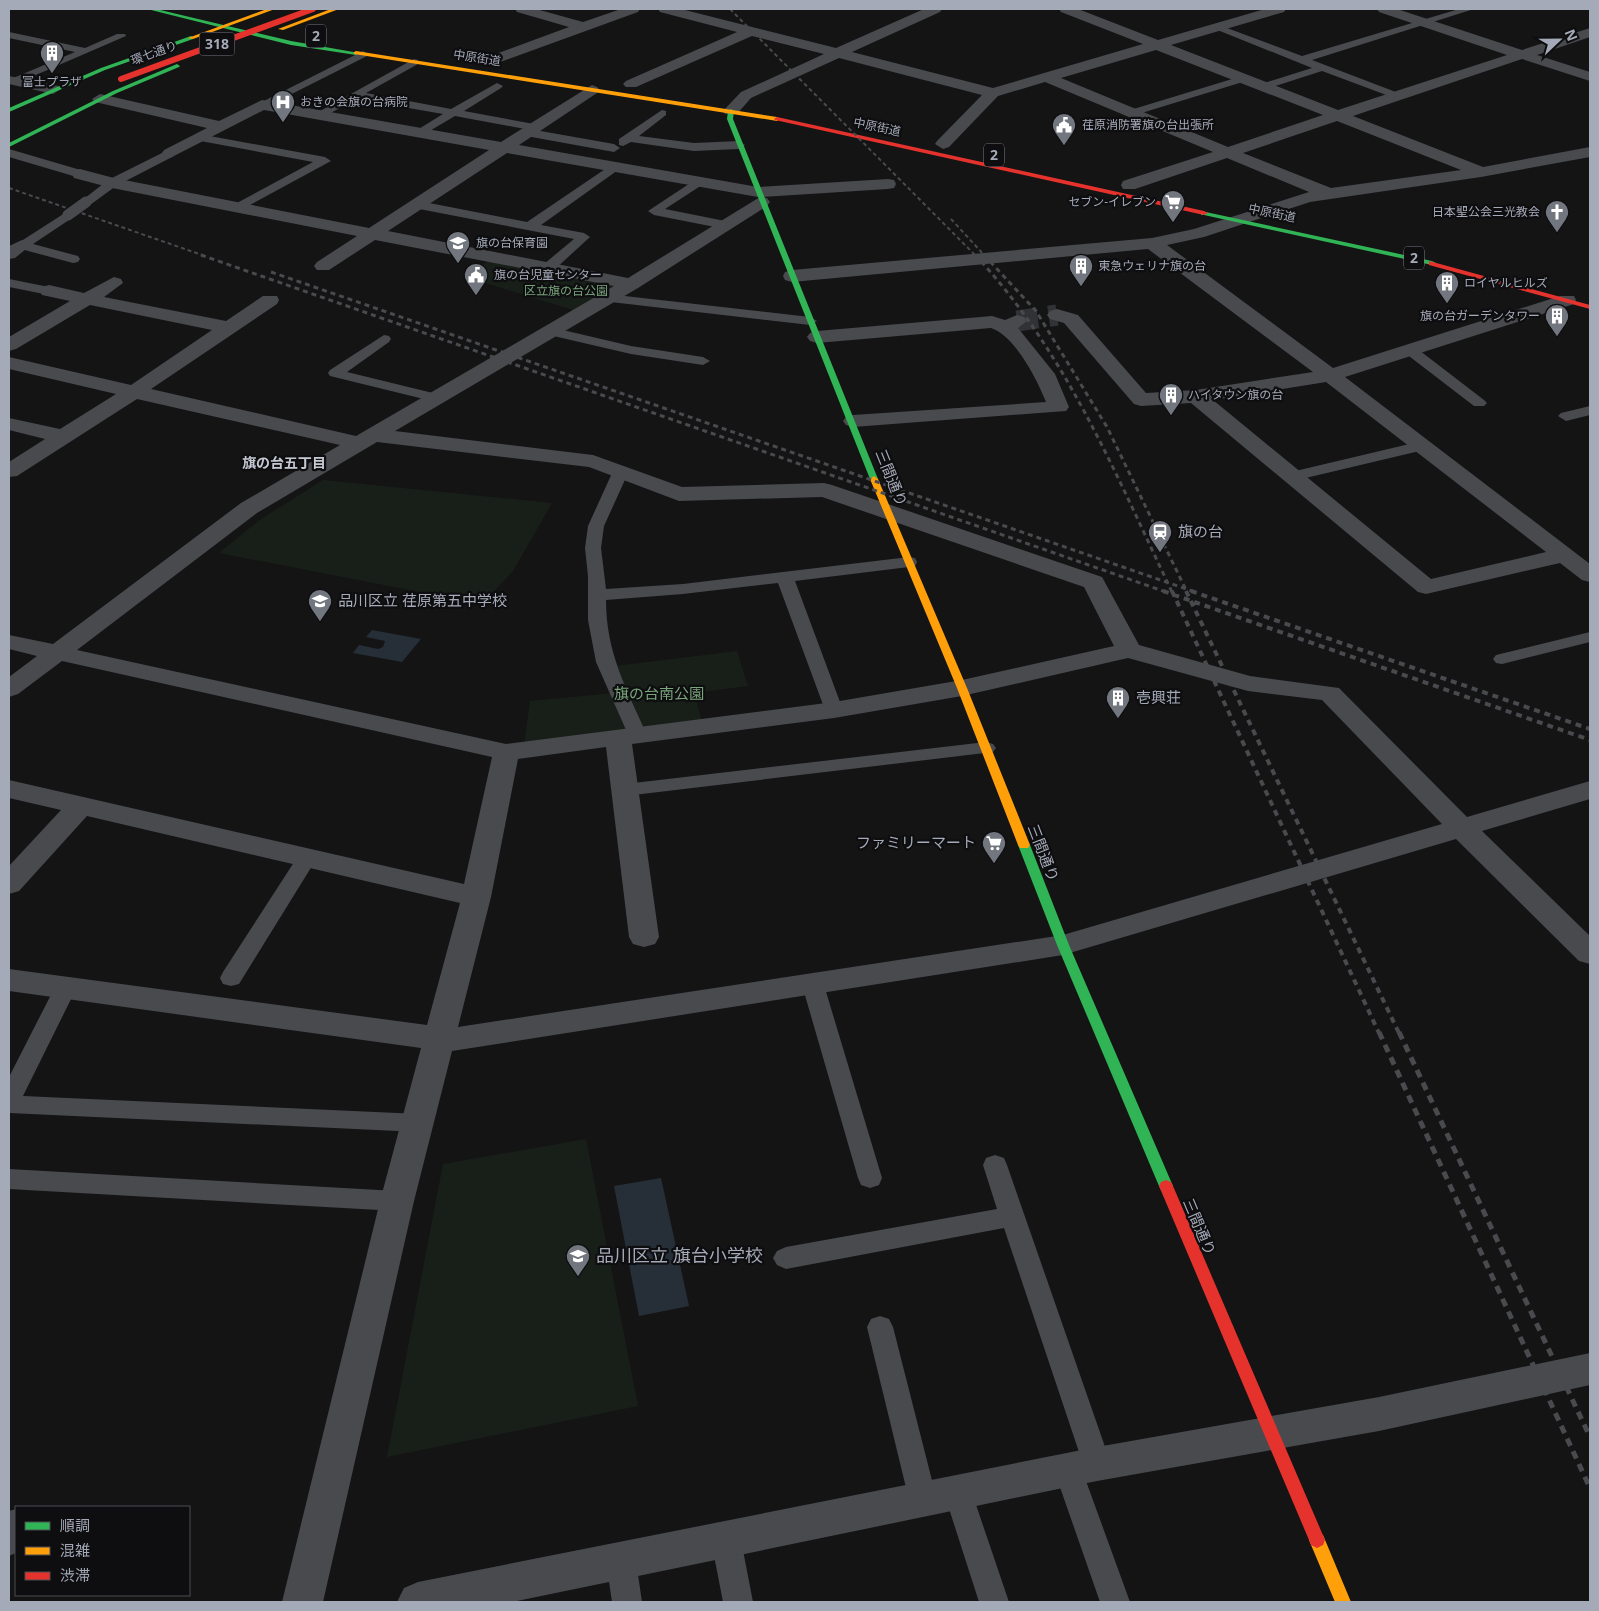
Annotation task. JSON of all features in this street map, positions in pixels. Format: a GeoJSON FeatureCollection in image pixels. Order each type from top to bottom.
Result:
{"type":"FeatureCollection","features":[{"type":"Feature","properties":{"kind":"main road","name":"中原街道"},"geometry":{"type":"LineString","coordinates":[[150,9],[291,42],[363,54],[592,90],[809,114],[1449,255]]}},
{"type":"Feature","properties":{"kind":"main road","name":"中原街道"},"geometry":{"type":"LineString","coordinates":[[199,9],[316,36],[631,84],[735,106],[1460,269],[1590,307]]}},
{"type":"Feature","properties":{"kind":"main road"},"geometry":{"type":"LineString","coordinates":[[9,110],[103,68],[272,9]]}},
{"type":"Feature","properties":{"kind":"main road","name":"環七通り"},"geometry":{"type":"LineString","coordinates":[[9,120],[106,76],[290,9]]}},
{"type":"Feature","properties":{"kind":"main road","name":"環七通り"},"geometry":{"type":"LineString","coordinates":[[52,110],[120,79],[313,9]]}},
{"type":"Feature","properties":{"kind":"main road"},"geometry":{"type":"LineString","coordinates":[[9,145],[100,99],[158,73],[336,9]]}},
{"type":"Feature","properties":{"kind":"main road","name":"三間通り"},"geometry":{"type":"LineString","coordinates":[[735,106],[730,119],[739,145],[853,421],[888,512],[962,688],[1063,945],[1343,1602]]}},
{"type":"Feature","properties":{"kind":"main road"},"geometry":{"type":"LineString","coordinates":[[9,133],[26,123]]}},
{"type":"Feature","properties":{"kind":"street"},"geometry":{"type":"LineString","coordinates":[[522,9],[584,27]]}},
{"type":"Feature","properties":{"kind":"street"},"geometry":{"type":"LineString","coordinates":[[487,62],[633,9]]}},
{"type":"Feature","properties":{"kind":"street"},"geometry":{"type":"LineString","coordinates":[[665,9],[993,93]]}},
{"type":"Feature","properties":{"kind":"street"},"geometry":{"type":"LineString","coordinates":[[735,106],[746,95],[935,9]]}},
{"type":"Feature","properties":{"kind":"street"},"geometry":{"type":"LineString","coordinates":[[1066,9],[1481,172]]}},
{"type":"Feature","properties":{"kind":"street"},"geometry":{"type":"LineString","coordinates":[[1384,9],[1590,77]]}},
{"type":"Feature","properties":{"kind":"street"},"geometry":{"type":"LineString","coordinates":[[943,144],[993,93],[1269,10]]}},
{"type":"Feature","properties":{"kind":"street"},"geometry":{"type":"LineString","coordinates":[[631,84],[750,31]]}},
{"type":"Feature","properties":{"kind":"street"},"geometry":{"type":"LineString","coordinates":[[1129,185],[1590,32]]}},
{"type":"Feature","properties":{"kind":"street"},"geometry":{"type":"LineString","coordinates":[[1045,77],[1327,193]]}},
{"type":"Feature","properties":{"kind":"street"},"geometry":{"type":"LineString","coordinates":[[12,81],[53,89]]}},
{"type":"Feature","properties":{"kind":"street"},"geometry":{"type":"LineString","coordinates":[[323,266],[414,204],[592,90]]}},
{"type":"Feature","properties":{"kind":"street"},"geometry":{"type":"LineString","coordinates":[[100,99],[221,126]]}},
{"type":"Feature","properties":{"kind":"street"},"geometry":{"type":"LineString","coordinates":[[170,153],[262,105],[504,146],[698,182],[760,197],[888,184]]}},
{"type":"Feature","properties":{"kind":"street"},"geometry":{"type":"LineString","coordinates":[[792,276],[1152,243],[1198,233],[1235,219],[1307,197],[1481,172],[1590,152]]}},
{"type":"Feature","properties":{"kind":"street"},"geometry":{"type":"LineString","coordinates":[[80,174],[112,183],[631,284]]}},
{"type":"Feature","properties":{"kind":"street"},"geometry":{"type":"LineString","coordinates":[[9,689],[249,508],[631,284],[725,225],[760,197]]}},
{"type":"Feature","properties":{"kind":"street"},"geometry":{"type":"LineString","coordinates":[[1152,243],[1330,375],[1590,575]]}},
{"type":"Feature","properties":{"kind":"street"},"geometry":{"type":"LineString","coordinates":[[9,345],[114,283]]}},
{"type":"Feature","properties":{"kind":"street"},"geometry":{"type":"LineString","coordinates":[[49,291],[226,327]]}},
{"type":"Feature","properties":{"kind":"street"},"geometry":{"type":"LineString","coordinates":[[9,471],[65,437],[135,391],[226,327],[270,300]]}},
{"type":"Feature","properties":{"kind":"street"},"geometry":{"type":"LineString","coordinates":[[1057,315],[1071,319],[1141,400],[1196,396],[1330,375],[1567,300]]}},
{"type":"Feature","properties":{"kind":"street"},"geometry":{"type":"LineString","coordinates":[[814,329],[992,322],[1012,324],[1045,374],[1059,407],[853,421]]}},
{"type":"Feature","properties":{"kind":"street"},"geometry":{"type":"LineString","coordinates":[[9,363],[366,439],[593,461],[678,494],[824,490],[1094,582],[1129,650]]}},
{"type":"Feature","properties":{"kind":"street"},"geometry":{"type":"LineString","coordinates":[[1196,396],[1426,587],[1564,555]]}},
{"type":"Feature","properties":{"kind":"street"},"geometry":{"type":"LineString","coordinates":[[9,424],[65,437]]}},
{"type":"Feature","properties":{"kind":"street"},"geometry":{"type":"LineString","coordinates":[[9,642],[506,752],[834,710],[962,688],[1129,650],[1248,683],[1330,693],[1462,828],[1590,954]]}},
{"type":"Feature","properties":{"kind":"street"},"geometry":{"type":"LineString","coordinates":[[628,736],[625,790],[644,937]]}},
{"type":"Feature","properties":{"kind":"street"},"geometry":{"type":"LineString","coordinates":[[302,1602],[397,1201],[419,1123],[438,1038],[476,897],[506,752]]}},
{"type":"Feature","properties":{"kind":"street"},"geometry":{"type":"LineString","coordinates":[[9,788],[476,897]]}},
{"type":"Feature","properties":{"kind":"street"},"geometry":{"type":"LineString","coordinates":[[9,980],[450,1040],[1063,945],[1590,790]]}},
{"type":"Feature","properties":{"kind":"street"},"geometry":{"type":"LineString","coordinates":[[13,875],[81,805]]}},
{"type":"Feature","properties":{"kind":"street"},"geometry":{"type":"LineString","coordinates":[[418,1602],[1082,1467],[1379,1414],[1590,1369]]}},
{"type":"Feature","properties":{"kind":"lane"},"geometry":{"type":"LineString","coordinates":[[1301,60],[1469,9]]}},
{"type":"Feature","properties":{"kind":"lane"},"geometry":{"type":"LineString","coordinates":[[1215,27],[1397,96]]}},
{"type":"Feature","properties":{"kind":"lane"},"geometry":{"type":"LineString","coordinates":[[9,35],[86,51]]}},
{"type":"Feature","properties":{"kind":"lane"},"geometry":{"type":"LineString","coordinates":[[12,81],[121,36]]}},
{"type":"Feature","properties":{"kind":"lane"},"geometry":{"type":"LineString","coordinates":[[262,105],[363,54]]}},
{"type":"Feature","properties":{"kind":"lane"},"geometry":{"type":"LineString","coordinates":[[319,115],[414,62]]}},
{"type":"Feature","properties":{"kind":"lane"},"geometry":{"type":"LineString","coordinates":[[1262,87],[1322,68]]}},
{"type":"Feature","properties":{"kind":"lane"},"geometry":{"type":"LineString","coordinates":[[1131,113],[1242,79]]}},
{"type":"Feature","properties":{"kind":"lane"},"geometry":{"type":"LineString","coordinates":[[421,132],[498,86]]}},
{"type":"Feature","properties":{"kind":"lane"},"geometry":{"type":"LineString","coordinates":[[356,95],[454,112],[614,148]]}},
{"type":"Feature","properties":{"kind":"lane"},"geometry":{"type":"LineString","coordinates":[[594,164],[662,113]]}},
{"type":"Feature","properties":{"kind":"lane"},"geometry":{"type":"LineString","coordinates":[[199,138],[325,161],[239,208]]}},
{"type":"Feature","properties":{"kind":"lane"},"geometry":{"type":"LineString","coordinates":[[630,138],[694,147],[739,145]]}},
{"type":"Feature","properties":{"kind":"lane"},"geometry":{"type":"LineString","coordinates":[[9,153],[80,174]]}},
{"type":"Feature","properties":{"kind":"lane"},"geometry":{"type":"LineString","coordinates":[[14,249],[68,215],[112,183],[170,153]]}},
{"type":"Feature","properties":{"kind":"lane"},"geometry":{"type":"LineString","coordinates":[[529,227],[614,167]]}},
{"type":"Feature","properties":{"kind":"lane"},"geometry":{"type":"LineString","coordinates":[[698,182],[654,211],[725,225]]}},
{"type":"Feature","properties":{"kind":"lane"},"geometry":{"type":"LineString","coordinates":[[414,204],[584,237],[549,267]]}},
{"type":"Feature","properties":{"kind":"lane"},"geometry":{"type":"LineString","coordinates":[[14,249],[73,259]]}},
{"type":"Feature","properties":{"kind":"lane"},"geometry":{"type":"LineString","coordinates":[[9,283],[49,291]]}},
{"type":"Feature","properties":{"kind":"lane"},"geometry":{"type":"LineString","coordinates":[[607,298],[814,329]]}},
{"type":"Feature","properties":{"kind":"lane"},"geometry":{"type":"LineString","coordinates":[[550,331],[631,350],[703,361]]}},
{"type":"Feature","properties":{"kind":"lane"},"geometry":{"type":"LineString","coordinates":[[384,339],[335,373],[436,398]]}},
{"type":"Feature","properties":{"kind":"lane"},"geometry":{"type":"LineString","coordinates":[[1410,350],[1479,403]]}},
{"type":"Feature","properties":{"kind":"lane"},"geometry":{"type":"LineString","coordinates":[[1566,416],[1590,410]]}},
{"type":"Feature","properties":{"kind":"lane"},"geometry":{"type":"LineString","coordinates":[[1293,476],[1422,446]]}},
{"type":"Feature","properties":{"kind":"lane"},"geometry":{"type":"LineString","coordinates":[[621,471],[596,526],[593,548],[598,595],[597,620],[604,662],[628,736]]}},
{"type":"Feature","properties":{"kind":"lane"},"geometry":{"type":"LineString","coordinates":[[598,595],[683,589],[909,562]]}},
{"type":"Feature","properties":{"kind":"lane"},"geometry":{"type":"LineString","coordinates":[[785,577],[834,710]]}},
{"type":"Feature","properties":{"kind":"lane"},"geometry":{"type":"LineString","coordinates":[[1502,659],[1590,637]]}},
{"type":"Feature","properties":{"kind":"lane"},"geometry":{"type":"LineString","coordinates":[[625,790],[986,748]]}},
{"type":"Feature","properties":{"kind":"lane"},"geometry":{"type":"LineString","coordinates":[[232,978],[307,858]]}},
{"type":"Feature","properties":{"kind":"lane"},"geometry":{"type":"LineString","coordinates":[[813,985],[870,1178]]}},
{"type":"Feature","properties":{"kind":"lane"},"geometry":{"type":"LineString","coordinates":[[9,1100],[66,987]]}},
{"type":"Feature","properties":{"kind":"lane"},"geometry":{"type":"LineString","coordinates":[[9,1104],[419,1123]]}},
{"type":"Feature","properties":{"kind":"lane"},"geometry":{"type":"LineString","coordinates":[[995,1165],[1013,1216],[1082,1467],[1115,1602]]}},
{"type":"Feature","properties":{"kind":"lane"},"geometry":{"type":"LineString","coordinates":[[9,1179],[397,1201]]}},
{"type":"Feature","properties":{"kind":"lane"},"geometry":{"type":"LineString","coordinates":[[786,1258],[1013,1216]]}},
{"type":"Feature","properties":{"kind":"lane"},"geometry":{"type":"LineString","coordinates":[[880,1326],[940,1497],[994,1602]]}},
{"type":"Feature","properties":{"kind":"lane"},"geometry":{"type":"LineString","coordinates":[[9,1542],[15,1525]]}},
{"type":"Feature","properties":{"kind":"lane"},"geometry":{"type":"LineString","coordinates":[[726,1540],[738,1602]]}},
{"type":"Feature","properties":{"kind":"lane"},"geometry":{"type":"LineString","coordinates":[[621,1561],[627,1602]]}},
{"type":"Feature","properties":{"kind":"green space","name":"区立旗の台公園"},"geometry":{"type":"Polygon","coordinates":[[[492,259],[619,284],[573,310],[463,276],[492,259]]]}},
{"type":"Feature","properties":{"kind":"green space"},"geometry":{"type":"Polygon","coordinates":[[[323,480],[552,503],[513,571],[482,604],[219,553],[258,521],[323,480]]]}},
{"type":"Feature","properties":{"kind":"green space","name":"旗の台南公園"},"geometry":{"type":"Polygon","coordinates":[[[737,651],[748,686],[694,693],[702,721],[524,745],[530,701],[625,692],[615,666],[737,651]]]}},
{"type":"Feature","properties":{"kind":"green space"},"geometry":{"type":"Polygon","coordinates":[[[586,1139],[638,1406],[387,1457],[443,1164],[586,1139]]]}},
{"type":"Feature","properties":{"kind":"shaded area"},"geometry":{"type":"Polygon","coordinates":[[[372,630],[421,639],[402,662],[353,653],[359,645],[378,649],[383,647],[385,641],[366,637],[372,630]]]}},
{"type":"Feature","properties":{"kind":"shaded area"},"geometry":{"type":"Polygon","coordinates":[[[661,1178],[689,1306],[639,1316],[614,1186],[661,1178]]]}},
{"type":"Feature","properties":{"kind":"tunnel"},"geometry":{"type":"LineString","coordinates":[[1017,321],[1057,315]]}},
{"type":"Feature","properties":{"kind":"railway"},"geometry":{"type":"LineString","coordinates":[[730,9],[976,256]]}},
{"type":"Feature","properties":{"kind":"railway"},"geometry":{"type":"LineString","coordinates":[[9,188],[205,256]]}},
{"type":"Feature","properties":{"kind":"railway"},"geometry":{"type":"LineString","coordinates":[[951,219],[985,256]]}},
{"type":"Feature","properties":{"kind":"railway"},"geometry":{"type":"LineString","coordinates":[[201,255],[1166,592]]}},
{"type":"Feature","properties":{"kind":"railway"},"geometry":{"type":"LineString","coordinates":[[975,255],[1007,292],[1036,331],[1062,373],[1109,459],[1167,582]]}},
{"type":"Feature","properties":{"kind":"railway"},"geometry":{"type":"LineString","coordinates":[[984,255],[1036,311],[1107,427],[1185,589]]}},
{"type":"Feature","properties":{"kind":"railway"},"geometry":{"type":"LineString","coordinates":[[271,272],[1167,582]]}},
{"type":"Feature","properties":{"kind":"railway"},"geometry":{"type":"LineString","coordinates":[[1167,582],[1185,589]]}},
{"type":"Feature","properties":{"kind":"railway"},"geometry":{"type":"LineString","coordinates":[[1167,582],[1172,592]]}},
{"type":"Feature","properties":{"kind":"railway"},"geometry":{"type":"LineString","coordinates":[[1185,589],[1195,592]]}},
{"type":"Feature","properties":{"kind":"railway"},"geometry":{"type":"LineString","coordinates":[[1163,591],[1174,595]]}},
{"type":"Feature","properties":{"kind":"railway"},"geometry":{"type":"LineString","coordinates":[[1172,591],[1174,595]]}},
{"type":"Feature","properties":{"kind":"railway"},"geometry":{"type":"LineString","coordinates":[[1186,591],[1191,601]]}},
{"type":"Feature","properties":{"kind":"railway"},"geometry":{"type":"LineString","coordinates":[[1191,591],[1590,729]]}},
{"type":"Feature","properties":{"kind":"railway"},"geometry":{"type":"LineString","coordinates":[[1174,595],[1191,601]]}},
{"type":"Feature","properties":{"kind":"railway"},"geometry":{"type":"LineString","coordinates":[[1174,595],[1379,1033]]}},
{"type":"Feature","properties":{"kind":"railway"},"geometry":{"type":"LineString","coordinates":[[1191,601],[1590,740]]}},
{"type":"Feature","properties":{"kind":"railway"},"geometry":{"type":"LineString","coordinates":[[1191,601],[1399,1033]]}},
{"type":"Feature","properties":{"kind":"railway"},"geometry":{"type":"LineString","coordinates":[[1379,1032],[1590,1488]]}},
{"type":"Feature","properties":{"kind":"railway"},"geometry":{"type":"LineString","coordinates":[[1399,1032],[1590,1437]]}},
{"type":"Feature","properties":{"kind":"traffic: fast"},"geometry":{"type":"LineString","coordinates":[[150,9],[291,43],[356,53]]}},
{"type":"Feature","properties":{"kind":"traffic: fast"},"geometry":{"type":"LineString","coordinates":[[9,110],[103,69],[191,38]]}},
{"type":"Feature","properties":{"kind":"traffic: fast"},"geometry":{"type":"LineString","coordinates":[[9,145],[115,92],[177,66]]}},
{"type":"Feature","properties":{"kind":"traffic: fast"},"geometry":{"type":"LineString","coordinates":[[731,111],[730,119],[874,479]]}},
{"type":"Feature","properties":{"kind":"traffic: fast"},"geometry":{"type":"LineString","coordinates":[[1204,213],[1432,263]]}},
{"type":"Feature","properties":{"kind":"traffic: fast"},"geometry":{"type":"LineString","coordinates":[[1024,845],[1063,945],[1166,1186]]}},
{"type":"Feature","properties":{"kind":"traffic: slow"},"geometry":{"type":"LineString","coordinates":[[191,38],[272,9]]}},
{"type":"Feature","properties":{"kind":"traffic: slow"},"geometry":{"type":"LineString","coordinates":[[281,29],[336,9]]}},
{"type":"Feature","properties":{"kind":"traffic: slow"},"geometry":{"type":"LineString","coordinates":[[356,53],[777,119]]}},
{"type":"Feature","properties":{"kind":"traffic: slow"},"geometry":{"type":"LineString","coordinates":[[874,479],[962,688],[1024,845]]}},
{"type":"Feature","properties":{"kind":"traffic: slow"},"geometry":{"type":"LineString","coordinates":[[1317,1540],[1343,1602]]}},
{"type":"Feature","properties":{"kind":"traffic: jam"},"geometry":{"type":"LineString","coordinates":[[121,79],[313,9]]}},
{"type":"Feature","properties":{"kind":"traffic: jam"},"geometry":{"type":"LineString","coordinates":[[777,119],[1204,213]]}},
{"type":"Feature","properties":{"kind":"traffic: jam"},"geometry":{"type":"LineString","coordinates":[[1432,263],[1590,307]]}},
{"type":"Feature","properties":{"kind":"traffic: jam"},"geometry":{"type":"LineString","coordinates":[[1166,1186],[1317,1540]]}},
{"type":"Feature","properties":{"kind":"place","name":"富士プラザ"},"geometry":{"type":"Point","coordinates":[52,74]}},
{"type":"Feature","properties":{"kind":"place","name":"おきの会旗の台病院"},"geometry":{"type":"Point","coordinates":[283,123]}},
{"type":"Feature","properties":{"kind":"place","name":"荏原消防署旗の台出張所"},"geometry":{"type":"Point","coordinates":[1064,146]}},
{"type":"Feature","properties":{"kind":"place","name":"セブン-イレブン"},"geometry":{"type":"Point","coordinates":[1173,223]}},
{"type":"Feature","properties":{"kind":"place","name":"日本聖公会三光教会"},"geometry":{"type":"Point","coordinates":[1557,233]}},
{"type":"Feature","properties":{"kind":"place","name":"旗の台保育園"},"geometry":{"type":"Point","coordinates":[458,264]}},
{"type":"Feature","properties":{"kind":"place","name":"東急ウェリナ旗の台"},"geometry":{"type":"Point","coordinates":[1081,287]}},
{"type":"Feature","properties":{"kind":"place","name":"旗の台児童センター"},"geometry":{"type":"Point","coordinates":[476,296]}},
{"type":"Feature","properties":{"kind":"place","name":"ロイヤルヒルズ"},"geometry":{"type":"Point","coordinates":[1447,304]}},
{"type":"Feature","properties":{"kind":"place","name":"旗の台ガーデンタワー"},"geometry":{"type":"Point","coordinates":[1557,337]}},
{"type":"Feature","properties":{"kind":"place","name":"ハイタウン旗の台"},"geometry":{"type":"Point","coordinates":[1171,416]}},
{"type":"Feature","properties":{"kind":"place","name":"旗の台"},"geometry":{"type":"Point","coordinates":[1160,553]}},
{"type":"Feature","properties":{"kind":"place","name":"品川区立 荏原第五中学校"},"geometry":{"type":"Point","coordinates":[320,622]}},
{"type":"Feature","properties":{"kind":"place","name":"壱興荘"},"geometry":{"type":"Point","coordinates":[1118,719]}},
{"type":"Feature","properties":{"kind":"place","name":"ファミリーマート"},"geometry":{"type":"Point","coordinates":[994,864]}},
{"type":"Feature","properties":{"kind":"place","name":"品川区立 旗台小学校"},"geometry":{"type":"Point","coordinates":[578,1277]}},
{"type":"Feature","properties":{"kind":"district","name":"旗の台五丁目"},"geometry":{"type":"Point","coordinates":[284,463]}}]}
